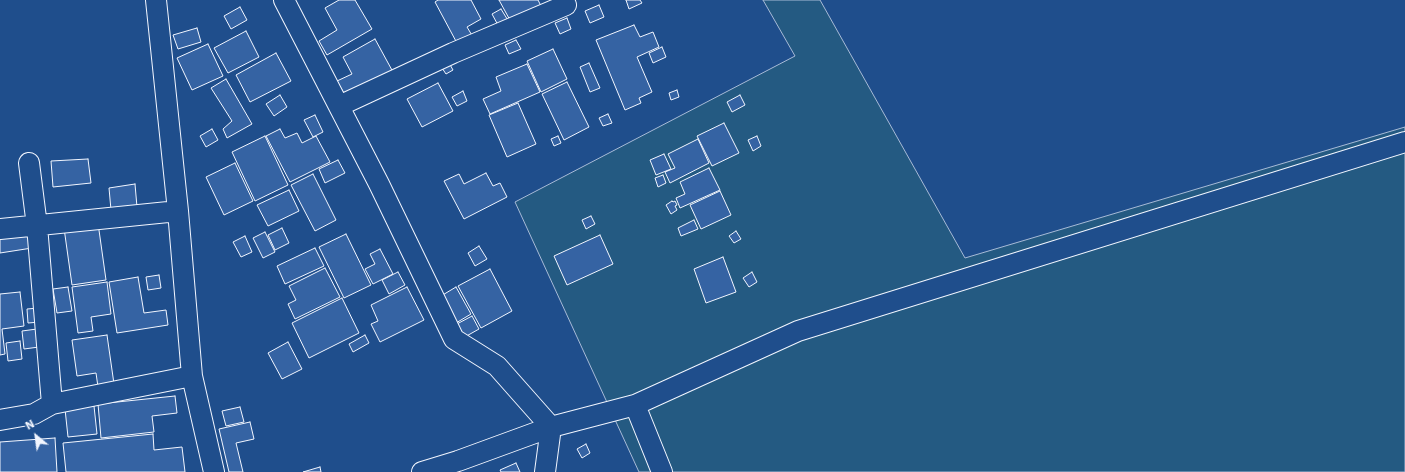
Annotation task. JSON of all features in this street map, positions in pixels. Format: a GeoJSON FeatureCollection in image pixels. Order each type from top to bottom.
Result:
{"type":"FeatureCollection","features":[{"type":"Feature","properties":{"kind":"street"},"geometry":{"type":"LineString","coordinates":[[156,0],[178,211],[192,376],[214,472]]}},
{"type":"Feature","properties":{"kind":"street"},"geometry":{"type":"LineString","coordinates":[[284,0],[379,184],[454,339],[497,366],[551,427],[545,472]]}},
{"type":"Feature","properties":{"kind":"street"},"geometry":{"type":"LineString","coordinates":[[339,106],[453,53],[566,5]]}},
{"type":"Feature","properties":{"kind":"street"},"geometry":{"type":"LineString","coordinates":[[422,472],[459,467],[551,427],[635,405],[798,331],[1405,142]]}},
{"type":"Feature","properties":{"kind":"street"},"geometry":{"type":"LineString","coordinates":[[29,163],[37,226],[52,404]]}},
{"type":"Feature","properties":{"kind":"street"},"geometry":{"type":"LineString","coordinates":[[0,230],[178,211]]}},
{"type":"Feature","properties":{"kind":"street"},"geometry":{"type":"LineString","coordinates":[[0,420],[34,414],[52,404],[192,376]]}},
{"type":"Feature","properties":{"kind":"street"},"geometry":{"type":"LineString","coordinates":[[635,405],[662,472]]}},
{"type":"Feature","properties":{"kind":"shaded area"},"geometry":{"type":"Polygon","coordinates":[[[763,0],[820,0],[965,258],[1405,127],[1405,472],[639,472],[515,202],[795,56],[763,0]]]}},
{"type":"Feature","properties":{"kind":"building"},"geometry":{"type":"Polygon","coordinates":[[[339,0],[355,0],[372,29],[327,55],[319,41],[337,30],[325,8],[339,0]]]}},
{"type":"Feature","properties":{"kind":"building"},"geometry":{"type":"Polygon","coordinates":[[[438,0],[471,0],[481,19],[467,27],[473,37],[458,45],[435,2],[438,0]]]}},
{"type":"Feature","properties":{"kind":"building"},"geometry":{"type":"Polygon","coordinates":[[[499,0],[538,0],[541,6],[511,22],[499,0]]]}},
{"type":"Feature","properties":{"kind":"building"},"geometry":{"type":"Polygon","coordinates":[[[626,0],[640,0],[642,3],[629,9],[626,0]]]}},
{"type":"Feature","properties":{"kind":"building"},"geometry":{"type":"Polygon","coordinates":[[[599,5],[604,17],[590,23],[585,11],[599,5]]]}},
{"type":"Feature","properties":{"kind":"building"},"geometry":{"type":"Polygon","coordinates":[[[240,7],[247,20],[231,29],[224,16],[240,7]]]}},
{"type":"Feature","properties":{"kind":"building"},"geometry":{"type":"Polygon","coordinates":[[[501,9],[509,22],[499,27],[492,14],[501,9]]]}},
{"type":"Feature","properties":{"kind":"building"},"geometry":{"type":"Polygon","coordinates":[[[567,18],[571,29],[560,34],[555,23],[567,18]]]}},
{"type":"Feature","properties":{"kind":"building"},"geometry":{"type":"Polygon","coordinates":[[[634,25],[640,37],[653,32],[659,47],[637,57],[652,92],[639,98],[641,103],[625,110],[596,40],[634,25]]]}},
{"type":"Feature","properties":{"kind":"building"},"geometry":{"type":"Polygon","coordinates":[[[197,28],[201,42],[178,49],[173,35],[197,28]]]}},
{"type":"Feature","properties":{"kind":"building"},"geometry":{"type":"Polygon","coordinates":[[[246,31],[259,57],[228,73],[214,48],[246,31]]]}},
{"type":"Feature","properties":{"kind":"building"},"geometry":{"type":"Polygon","coordinates":[[[375,39],[393,72],[346,97],[337,81],[352,74],[343,57],[375,39]]]}},
{"type":"Feature","properties":{"kind":"building"},"geometry":{"type":"Polygon","coordinates":[[[516,40],[521,49],[509,54],[505,45],[516,40]]]}},
{"type":"Feature","properties":{"kind":"building"},"geometry":{"type":"Polygon","coordinates":[[[208,44],[223,76],[192,90],[177,58],[208,44]]]}},
{"type":"Feature","properties":{"kind":"building"},"geometry":{"type":"Polygon","coordinates":[[[662,47],[666,57],[653,63],[649,53],[662,47]]]}},
{"type":"Feature","properties":{"kind":"building"},"geometry":{"type":"Polygon","coordinates":[[[553,49],[567,79],[541,92],[527,61],[553,49]]]}},
{"type":"Feature","properties":{"kind":"building"},"geometry":{"type":"Polygon","coordinates":[[[276,53],[291,81],[250,102],[236,75],[276,53]]]}},
{"type":"Feature","properties":{"kind":"building"},"geometry":{"type":"Polygon","coordinates":[[[448,61],[453,70],[446,74],[440,65],[448,61]]]}},
{"type":"Feature","properties":{"kind":"building"},"geometry":{"type":"Polygon","coordinates":[[[589,63],[600,88],[590,92],[580,67],[589,63]]]}},
{"type":"Feature","properties":{"kind":"building"},"geometry":{"type":"Polygon","coordinates":[[[527,64],[540,92],[490,114],[483,99],[501,91],[496,77],[527,64]]]}},
{"type":"Feature","properties":{"kind":"building"},"geometry":{"type":"Polygon","coordinates":[[[226,79],[252,124],[227,138],[223,129],[232,121],[211,88],[226,79]]]}},
{"type":"Feature","properties":{"kind":"building"},"geometry":{"type":"Polygon","coordinates":[[[567,82],[589,127],[564,140],[542,94],[567,82]]]}},
{"type":"Feature","properties":{"kind":"building"},"geometry":{"type":"Polygon","coordinates":[[[438,83],[453,111],[422,127],[407,99],[438,83]]]}},
{"type":"Feature","properties":{"kind":"building"},"geometry":{"type":"Polygon","coordinates":[[[677,90],[679,97],[671,100],[669,93],[677,90]]]}},
{"type":"Feature","properties":{"kind":"building"},"geometry":{"type":"Polygon","coordinates":[[[463,91],[467,101],[457,106],[452,97],[463,91]]]}},
{"type":"Feature","properties":{"kind":"building"},"geometry":{"type":"Polygon","coordinates":[[[280,95],[287,107],[274,116],[266,104],[280,95]]]}},
{"type":"Feature","properties":{"kind":"building"},"geometry":{"type":"Polygon","coordinates":[[[740,95],[745,105],[732,112],[727,102],[740,95]]]}},
{"type":"Feature","properties":{"kind":"building"},"geometry":{"type":"Polygon","coordinates":[[[518,103],[536,144],[507,157],[489,115],[518,103]]]}},
{"type":"Feature","properties":{"kind":"building"},"geometry":{"type":"Polygon","coordinates":[[[608,114],[612,123],[603,126],[599,118],[608,114]]]}},
{"type":"Feature","properties":{"kind":"building"},"geometry":{"type":"Polygon","coordinates":[[[315,115],[323,132],[313,137],[304,120],[315,115]]]}},
{"type":"Feature","properties":{"kind":"building"},"geometry":{"type":"Polygon","coordinates":[[[724,123],[739,153],[712,166],[697,136],[724,123]]]}},
{"type":"Feature","properties":{"kind":"building"},"geometry":{"type":"Polygon","coordinates":[[[212,129],[218,140],[206,147],[200,136],[212,129]]]}},
{"type":"Feature","properties":{"kind":"building"},"geometry":{"type":"Polygon","coordinates":[[[280,129],[285,138],[297,133],[302,143],[316,136],[330,162],[290,182],[266,136],[280,129]]]}},
{"type":"Feature","properties":{"kind":"building"},"geometry":{"type":"Polygon","coordinates":[[[265,136],[288,185],[255,201],[232,152],[265,136]]]}},
{"type":"Feature","properties":{"kind":"building"},"geometry":{"type":"Polygon","coordinates":[[[558,136],[561,143],[554,146],[551,139],[558,136]]]}},
{"type":"Feature","properties":{"kind":"building"},"geometry":{"type":"Polygon","coordinates":[[[757,136],[761,146],[753,151],[748,140],[757,136]]]}},
{"type":"Feature","properties":{"kind":"building"},"geometry":{"type":"Polygon","coordinates":[[[698,139],[709,163],[670,183],[665,172],[675,168],[668,154],[698,139]]]}},
{"type":"Feature","properties":{"kind":"building"},"geometry":{"type":"Polygon","coordinates":[[[664,154],[671,169],[656,175],[650,160],[664,154]]]}},
{"type":"Feature","properties":{"kind":"building"},"geometry":{"type":"Polygon","coordinates":[[[88,159],[91,183],[53,187],[51,161],[88,159]]]}},
{"type":"Feature","properties":{"kind":"building"},"geometry":{"type":"Polygon","coordinates":[[[338,160],[345,173],[325,183],[319,169],[338,160]]]}},
{"type":"Feature","properties":{"kind":"building"},"geometry":{"type":"Polygon","coordinates":[[[235,163],[253,201],[224,215],[206,177],[235,163]]]}},
{"type":"Feature","properties":{"kind":"building"},"geometry":{"type":"Polygon","coordinates":[[[709,168],[720,190],[680,208],[676,198],[685,194],[680,182],[709,168]]]}},
{"type":"Feature","properties":{"kind":"building"},"geometry":{"type":"Polygon","coordinates":[[[486,173],[493,186],[500,183],[507,197],[464,219],[444,181],[459,174],[464,184],[486,173]]]}},
{"type":"Feature","properties":{"kind":"building"},"geometry":{"type":"Polygon","coordinates":[[[313,174],[336,220],[315,231],[291,185],[313,174]]]}},
{"type":"Feature","properties":{"kind":"building"},"geometry":{"type":"Polygon","coordinates":[[[663,175],[666,183],[658,187],[655,178],[663,175]]]}},
{"type":"Feature","properties":{"kind":"building"},"geometry":{"type":"Polygon","coordinates":[[[135,184],[137,207],[111,210],[109,188],[135,184]]]}},
{"type":"Feature","properties":{"kind":"building"},"geometry":{"type":"Polygon","coordinates":[[[289,190],[299,211],[268,226],[257,205],[289,190]]]}},
{"type":"Feature","properties":{"kind":"building"},"geometry":{"type":"Polygon","coordinates":[[[720,191],[731,215],[701,229],[690,205],[720,191]]]}},
{"type":"Feature","properties":{"kind":"building"},"geometry":{"type":"Polygon","coordinates":[[[672,201],[675,201],[677,210],[671,214],[666,205],[672,201]]]}},
{"type":"Feature","properties":{"kind":"building"},"geometry":{"type":"Polygon","coordinates":[[[591,216],[595,224],[586,229],[582,220],[591,216]]]}},
{"type":"Feature","properties":{"kind":"building"},"geometry":{"type":"Polygon","coordinates":[[[694,220],[698,229],[681,236],[678,228],[694,220]]]}},
{"type":"Feature","properties":{"kind":"building"},"geometry":{"type":"Polygon","coordinates":[[[98,223],[106,280],[72,285],[64,228],[98,223]]]}},
{"type":"Feature","properties":{"kind":"building"},"geometry":{"type":"Polygon","coordinates":[[[282,228],[289,243],[275,250],[268,235],[282,228]]]}},
{"type":"Feature","properties":{"kind":"building"},"geometry":{"type":"Polygon","coordinates":[[[29,229],[32,248],[0,253],[0,234],[29,229]]]}},
{"type":"Feature","properties":{"kind":"building"},"geometry":{"type":"Polygon","coordinates":[[[736,231],[741,239],[734,243],[729,236],[736,231]]]}},
{"type":"Feature","properties":{"kind":"building"},"geometry":{"type":"Polygon","coordinates":[[[265,232],[275,252],[263,258],[253,238],[265,232]]]}},
{"type":"Feature","properties":{"kind":"building"},"geometry":{"type":"Polygon","coordinates":[[[346,234],[371,285],[344,298],[319,247],[346,234]]]}},
{"type":"Feature","properties":{"kind":"building"},"geometry":{"type":"Polygon","coordinates":[[[600,235],[613,264],[567,285],[554,256],[600,235]]]}},
{"type":"Feature","properties":{"kind":"building"},"geometry":{"type":"Polygon","coordinates":[[[245,236],[252,252],[241,257],[233,242],[245,236]]]}},
{"type":"Feature","properties":{"kind":"building"},"geometry":{"type":"Polygon","coordinates":[[[479,246],[487,259],[475,266],[468,253],[479,246]]]}},
{"type":"Feature","properties":{"kind":"building"},"geometry":{"type":"Polygon","coordinates":[[[315,248],[324,266],[285,284],[277,266],[315,248]]]}},
{"type":"Feature","properties":{"kind":"building"},"geometry":{"type":"Polygon","coordinates":[[[380,249],[393,274],[373,284],[365,269],[375,264],[370,254],[380,249]]]}},
{"type":"Feature","properties":{"kind":"building"},"geometry":{"type":"Polygon","coordinates":[[[723,257],[736,292],[706,303],[694,269],[723,257]]]}},
{"type":"Feature","properties":{"kind":"building"},"geometry":{"type":"Polygon","coordinates":[[[325,268],[340,297],[295,319],[288,304],[296,300],[289,286],[325,268]]]}},
{"type":"Feature","properties":{"kind":"building"},"geometry":{"type":"Polygon","coordinates":[[[490,269],[512,311],[481,328],[458,286],[490,269]]]}},
{"type":"Feature","properties":{"kind":"building"},"geometry":{"type":"Polygon","coordinates":[[[398,272],[405,285],[389,294],[382,280],[398,272]]]}},
{"type":"Feature","properties":{"kind":"building"},"geometry":{"type":"Polygon","coordinates":[[[752,272],[757,282],[749,287],[743,278],[752,272]]]}},
{"type":"Feature","properties":{"kind":"building"},"geometry":{"type":"Polygon","coordinates":[[[159,275],[161,288],[148,290],[146,277],[159,275]]]}},
{"type":"Feature","properties":{"kind":"building"},"geometry":{"type":"Polygon","coordinates":[[[138,277],[144,313],[166,310],[168,325],[117,333],[109,282],[138,277]]]}},
{"type":"Feature","properties":{"kind":"building"},"geometry":{"type":"Polygon","coordinates":[[[107,282],[111,314],[91,317],[93,331],[78,333],[72,287],[107,282]]]}},
{"type":"Feature","properties":{"kind":"building"},"geometry":{"type":"Polygon","coordinates":[[[68,287],[72,311],[57,313],[53,289],[68,287]]]}},
{"type":"Feature","properties":{"kind":"building"},"geometry":{"type":"Polygon","coordinates":[[[407,287],[424,320],[380,342],[371,324],[378,321],[371,305],[407,287]]]}},
{"type":"Feature","properties":{"kind":"building"},"geometry":{"type":"Polygon","coordinates":[[[456,287],[471,314],[456,323],[441,296],[456,287]]]}},
{"type":"Feature","properties":{"kind":"building"},"geometry":{"type":"Polygon","coordinates":[[[20,292],[24,326],[2,329],[5,354],[0,355],[0,294],[20,292]]]}},
{"type":"Feature","properties":{"kind":"building"},"geometry":{"type":"Polygon","coordinates":[[[342,298],[359,333],[309,358],[292,323],[342,298]]]}},
{"type":"Feature","properties":{"kind":"building"},"geometry":{"type":"Polygon","coordinates":[[[39,308],[40,322],[28,323],[27,309],[39,308]]]}},
{"type":"Feature","properties":{"kind":"building"},"geometry":{"type":"Polygon","coordinates":[[[472,316],[479,329],[463,338],[455,325],[472,316]]]}},
{"type":"Feature","properties":{"kind":"building"},"geometry":{"type":"Polygon","coordinates":[[[37,329],[39,347],[24,349],[22,331],[37,329]]]}},
{"type":"Feature","properties":{"kind":"building"},"geometry":{"type":"Polygon","coordinates":[[[107,335],[114,384],[98,387],[96,373],[77,376],[72,340],[107,335]]]}},
{"type":"Feature","properties":{"kind":"building"},"geometry":{"type":"Polygon","coordinates":[[[365,335],[369,343],[353,352],[349,344],[365,335]]]}},
{"type":"Feature","properties":{"kind":"building"},"geometry":{"type":"Polygon","coordinates":[[[20,341],[22,359],[8,361],[6,343],[20,341]]]}},
{"type":"Feature","properties":{"kind":"building"},"geometry":{"type":"Polygon","coordinates":[[[288,342],[302,369],[282,379],[268,353],[288,342]]]}},
{"type":"Feature","properties":{"kind":"building"},"geometry":{"type":"Polygon","coordinates":[[[175,396],[177,413],[152,416],[154,432],[101,438],[98,404],[175,396]]]}},
{"type":"Feature","properties":{"kind":"building"},"geometry":{"type":"Polygon","coordinates":[[[94,406],[97,434],[68,437],[65,409],[94,406]]]}},
{"type":"Feature","properties":{"kind":"building"},"geometry":{"type":"Polygon","coordinates":[[[240,407],[244,422],[226,426],[222,411],[240,407]]]}},
{"type":"Feature","properties":{"kind":"building"},"geometry":{"type":"Polygon","coordinates":[[[250,422],[254,439],[236,443],[243,472],[229,472],[219,429],[250,422]]]}},
{"type":"Feature","properties":{"kind":"building"},"geometry":{"type":"Polygon","coordinates":[[[153,434],[154,450],[182,447],[185,472],[66,472],[63,443],[153,434]]]}},
{"type":"Feature","properties":{"kind":"building"},"geometry":{"type":"Polygon","coordinates":[[[55,438],[57,472],[0,472],[0,442],[55,438]]]}},
{"type":"Feature","properties":{"kind":"building"},"geometry":{"type":"Polygon","coordinates":[[[586,444],[590,453],[582,458],[577,449],[586,444]]]}},
{"type":"Feature","properties":{"kind":"building"},"geometry":{"type":"Polygon","coordinates":[[[516,463],[520,472],[501,472],[500,470],[516,463]]]}},
{"type":"Feature","properties":{"kind":"building"},"geometry":{"type":"Polygon","coordinates":[[[320,467],[321,472],[303,472],[320,467]]]}}]}
